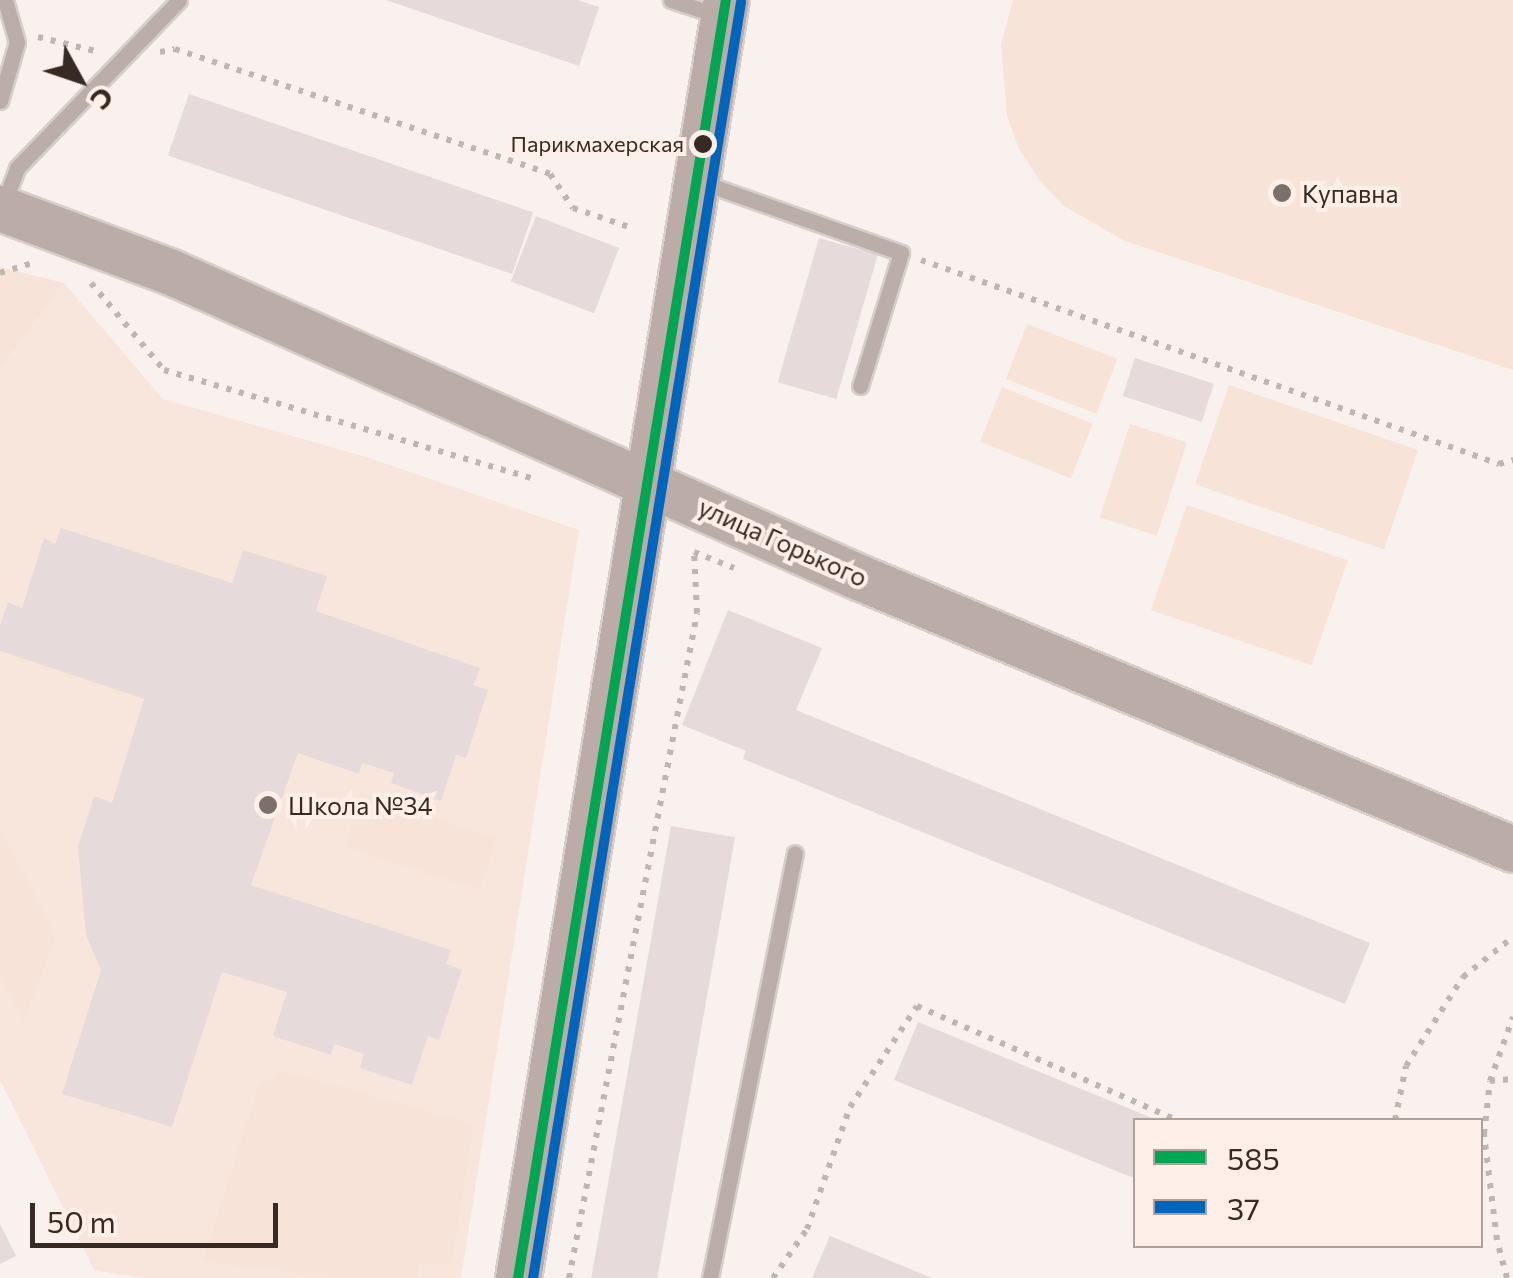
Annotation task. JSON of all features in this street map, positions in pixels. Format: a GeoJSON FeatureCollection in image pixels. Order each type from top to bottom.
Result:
{"type":"FeatureCollection","features":[{"type":"Feature","properties":{"kind":"street"},"geometry":{"type":"LineString","coordinates":[[518,1278],[724,9]]}},
{"type":"Feature","properties":{"kind":"street","name":"улица Горького"},"geometry":{"type":"LineString","coordinates":[[1,208],[171,272],[861,578],[1513,849]]}},
{"type":"Feature","properties":{"kind":"lane"},"geometry":{"type":"LineString","coordinates":[[0,101],[16,53],[5,0]]}},
{"type":"Feature","properties":{"kind":"lane"},"geometry":{"type":"LineString","coordinates":[[1,208],[17,168],[179,0]]}},
{"type":"Feature","properties":{"kind":"lane"},"geometry":{"type":"LineString","coordinates":[[671,0],[724,9]]}},
{"type":"Feature","properties":{"kind":"lane"},"geometry":{"type":"LineString","coordinates":[[696,180],[901,253],[860,386]]}},
{"type":"Feature","properties":{"kind":"lane"},"geometry":{"type":"LineString","coordinates":[[710,1278],[795,853]]}},
{"type":"Feature","properties":{"kind":"path"},"geometry":{"type":"LineString","coordinates":[[8,29],[124,59],[175,49],[550,174],[573,208],[632,228]]}},
{"type":"Feature","properties":{"kind":"path"},"geometry":{"type":"LineString","coordinates":[[901,253],[1500,464],[1513,460]]}},
{"type":"Feature","properties":{"kind":"path"},"geometry":{"type":"LineString","coordinates":[[0,273],[37,262]]}},
{"type":"Feature","properties":{"kind":"path"},"geometry":{"type":"LineString","coordinates":[[85,276],[164,370],[553,484]]}},
{"type":"Feature","properties":{"kind":"path"},"geometry":{"type":"LineString","coordinates":[[569,1278],[697,612]]}},
{"type":"Feature","properties":{"kind":"path"},"geometry":{"type":"LineString","coordinates":[[1396,1118],[1406,1066],[1463,977],[1513,937]]}},
{"type":"Feature","properties":{"kind":"path"},"geometry":{"type":"LineString","coordinates":[[772,1278],[807,1229],[850,1107],[917,1006],[1172,1118]]}},
{"type":"Feature","properties":{"kind":"path"},"geometry":{"type":"LineString","coordinates":[[1507,1278],[1484,1134],[1490,1080],[1513,1016]]}},
{"type":"Feature","properties":{"kind":"path"},"geometry":{"type":"LineString","coordinates":[[1490,1080],[1513,1078]]}},
{"type":"Feature","properties":{"kind":"shaded area","name":"Купавна"},"geometry":{"type":"Polygon","coordinates":[[[1013,0],[1513,0],[1513,370],[1125,241],[1064,206],[1039,180],[1019,149],[1007,116],[1001,45],[1013,0]]]}},
{"type":"Feature","properties":{"kind":"shaded area"},"geometry":{"type":"Polygon","coordinates":[[[0,267],[64,283],[0,369],[0,267]]]}},
{"type":"Feature","properties":{"kind":"shaded area","name":"Школа №34"},"geometry":{"type":"Polygon","coordinates":[[[64,283],[163,399],[366,457],[579,530],[461,1278],[143,1278],[94,1270],[0,1080],[0,369],[64,283]]]}},
{"type":"Feature","properties":{"kind":"shaded area"},"geometry":{"type":"Polygon","coordinates":[[[1027,324],[1118,359],[1096,414],[1006,379],[1027,324]]]}},
{"type":"Feature","properties":{"kind":"shaded area"},"geometry":{"type":"Polygon","coordinates":[[[1229,385],[1418,450],[1384,549],[1195,484],[1229,385]]]}},
{"type":"Feature","properties":{"kind":"shaded area"},"geometry":{"type":"Polygon","coordinates":[[[1002,387],[1093,424],[1071,478],[980,442],[1002,387]]]}},
{"type":"Feature","properties":{"kind":"shaded area"},"geometry":{"type":"Polygon","coordinates":[[[1130,424],[1187,443],[1157,536],[1100,517],[1130,424]]]}},
{"type":"Feature","properties":{"kind":"shaded area"},"geometry":{"type":"Polygon","coordinates":[[[1187,505],[1348,560],[1312,665],[1151,610],[1187,505]]]}},
{"type":"Feature","properties":{"kind":"shaded area"},"geometry":{"type":"Polygon","coordinates":[[[361,794],[497,838],[480,890],[344,846],[361,794]]]}},
{"type":"Feature","properties":{"kind":"shaded area"},"geometry":{"type":"Polygon","coordinates":[[[0,827],[56,937],[23,1022],[0,976],[0,827]]]}},
{"type":"Feature","properties":{"kind":"shaded area"},"geometry":{"type":"Polygon","coordinates":[[[283,1071],[474,1124],[451,1266],[420,1262],[417,1278],[330,1278],[203,1261],[259,1085],[283,1071]]]}},
{"type":"Feature","properties":{"kind":"building"},"geometry":{"type":"Polygon","coordinates":[[[386,0],[578,0],[599,7],[579,66],[386,0]]]}},
{"type":"Feature","properties":{"kind":"building"},"geometry":{"type":"Polygon","coordinates":[[[189,94],[533,213],[512,274],[168,155],[189,94]]]}},
{"type":"Feature","properties":{"kind":"building"},"geometry":{"type":"Polygon","coordinates":[[[536,216],[619,248],[594,313],[511,281],[536,216]]]}},
{"type":"Feature","properties":{"kind":"building"},"geometry":{"type":"Polygon","coordinates":[[[819,238],[878,255],[836,399],[778,382],[819,238]]]}},
{"type":"Feature","properties":{"kind":"building"},"geometry":{"type":"Polygon","coordinates":[[[1135,358],[1214,384],[1202,422],[1123,396],[1135,358]]]}},
{"type":"Feature","properties":{"kind":"building"},"geometry":{"type":"Polygon","coordinates":[[[61,528],[232,583],[243,550],[327,576],[316,611],[480,668],[473,685],[488,690],[466,758],[456,755],[441,801],[391,783],[394,773],[362,763],[359,774],[298,753],[251,885],[451,950],[446,964],[462,970],[439,1040],[428,1036],[412,1085],[360,1068],[364,1054],[334,1044],[331,1055],[273,1036],[287,992],[222,972],[172,1127],[62,1094],[101,970],[86,935],[78,847],[94,796],[112,803],[144,699],[0,651],[0,625],[8,602],[22,608],[44,538],[55,544],[61,528]]]}},
{"type":"Feature","properties":{"kind":"building"},"geometry":{"type":"Polygon","coordinates":[[[728,610],[822,648],[796,710],[1370,943],[1345,1004],[743,759],[746,751],[682,725],[728,610]]]}},
{"type":"Feature","properties":{"kind":"building"},"geometry":{"type":"Polygon","coordinates":[[[671,826],[735,837],[657,1278],[591,1278],[671,826]]]}},
{"type":"Feature","properties":{"kind":"building"},"geometry":{"type":"Polygon","coordinates":[[[918,1022],[1152,1118],[1133,1118],[1133,1178],[894,1080],[918,1022]]]}},
{"type":"Feature","properties":{"kind":"building"},"geometry":{"type":"Polygon","coordinates":[[[0,1224],[16,1256],[0,1264],[0,1224]]]}},
{"type":"Feature","properties":{"kind":"building"},"geometry":{"type":"Polygon","coordinates":[[[830,1236],[932,1278],[812,1278],[830,1236]]]}},
{"type":"Feature","properties":{"kind":"transit line","name":"585"},"geometry":{"type":"LineString","coordinates":[[518,1278],[726,0]]}},
{"type":"Feature","properties":{"kind":"transit line","name":"37"},"geometry":{"type":"LineString","coordinates":[[533,1278],[741,2]]}},
{"type":"Feature","properties":{"kind":"place","name":"Парикмахерская"},"geometry":{"type":"Point","coordinates":[703,144]}},
{"type":"Feature","properties":{"kind":"place","name":"Купавна"},"geometry":{"type":"Point","coordinates":[1282,193]}},
{"type":"Feature","properties":{"kind":"place","name":"Школа №34"},"geometry":{"type":"Point","coordinates":[268,805]}}]}
